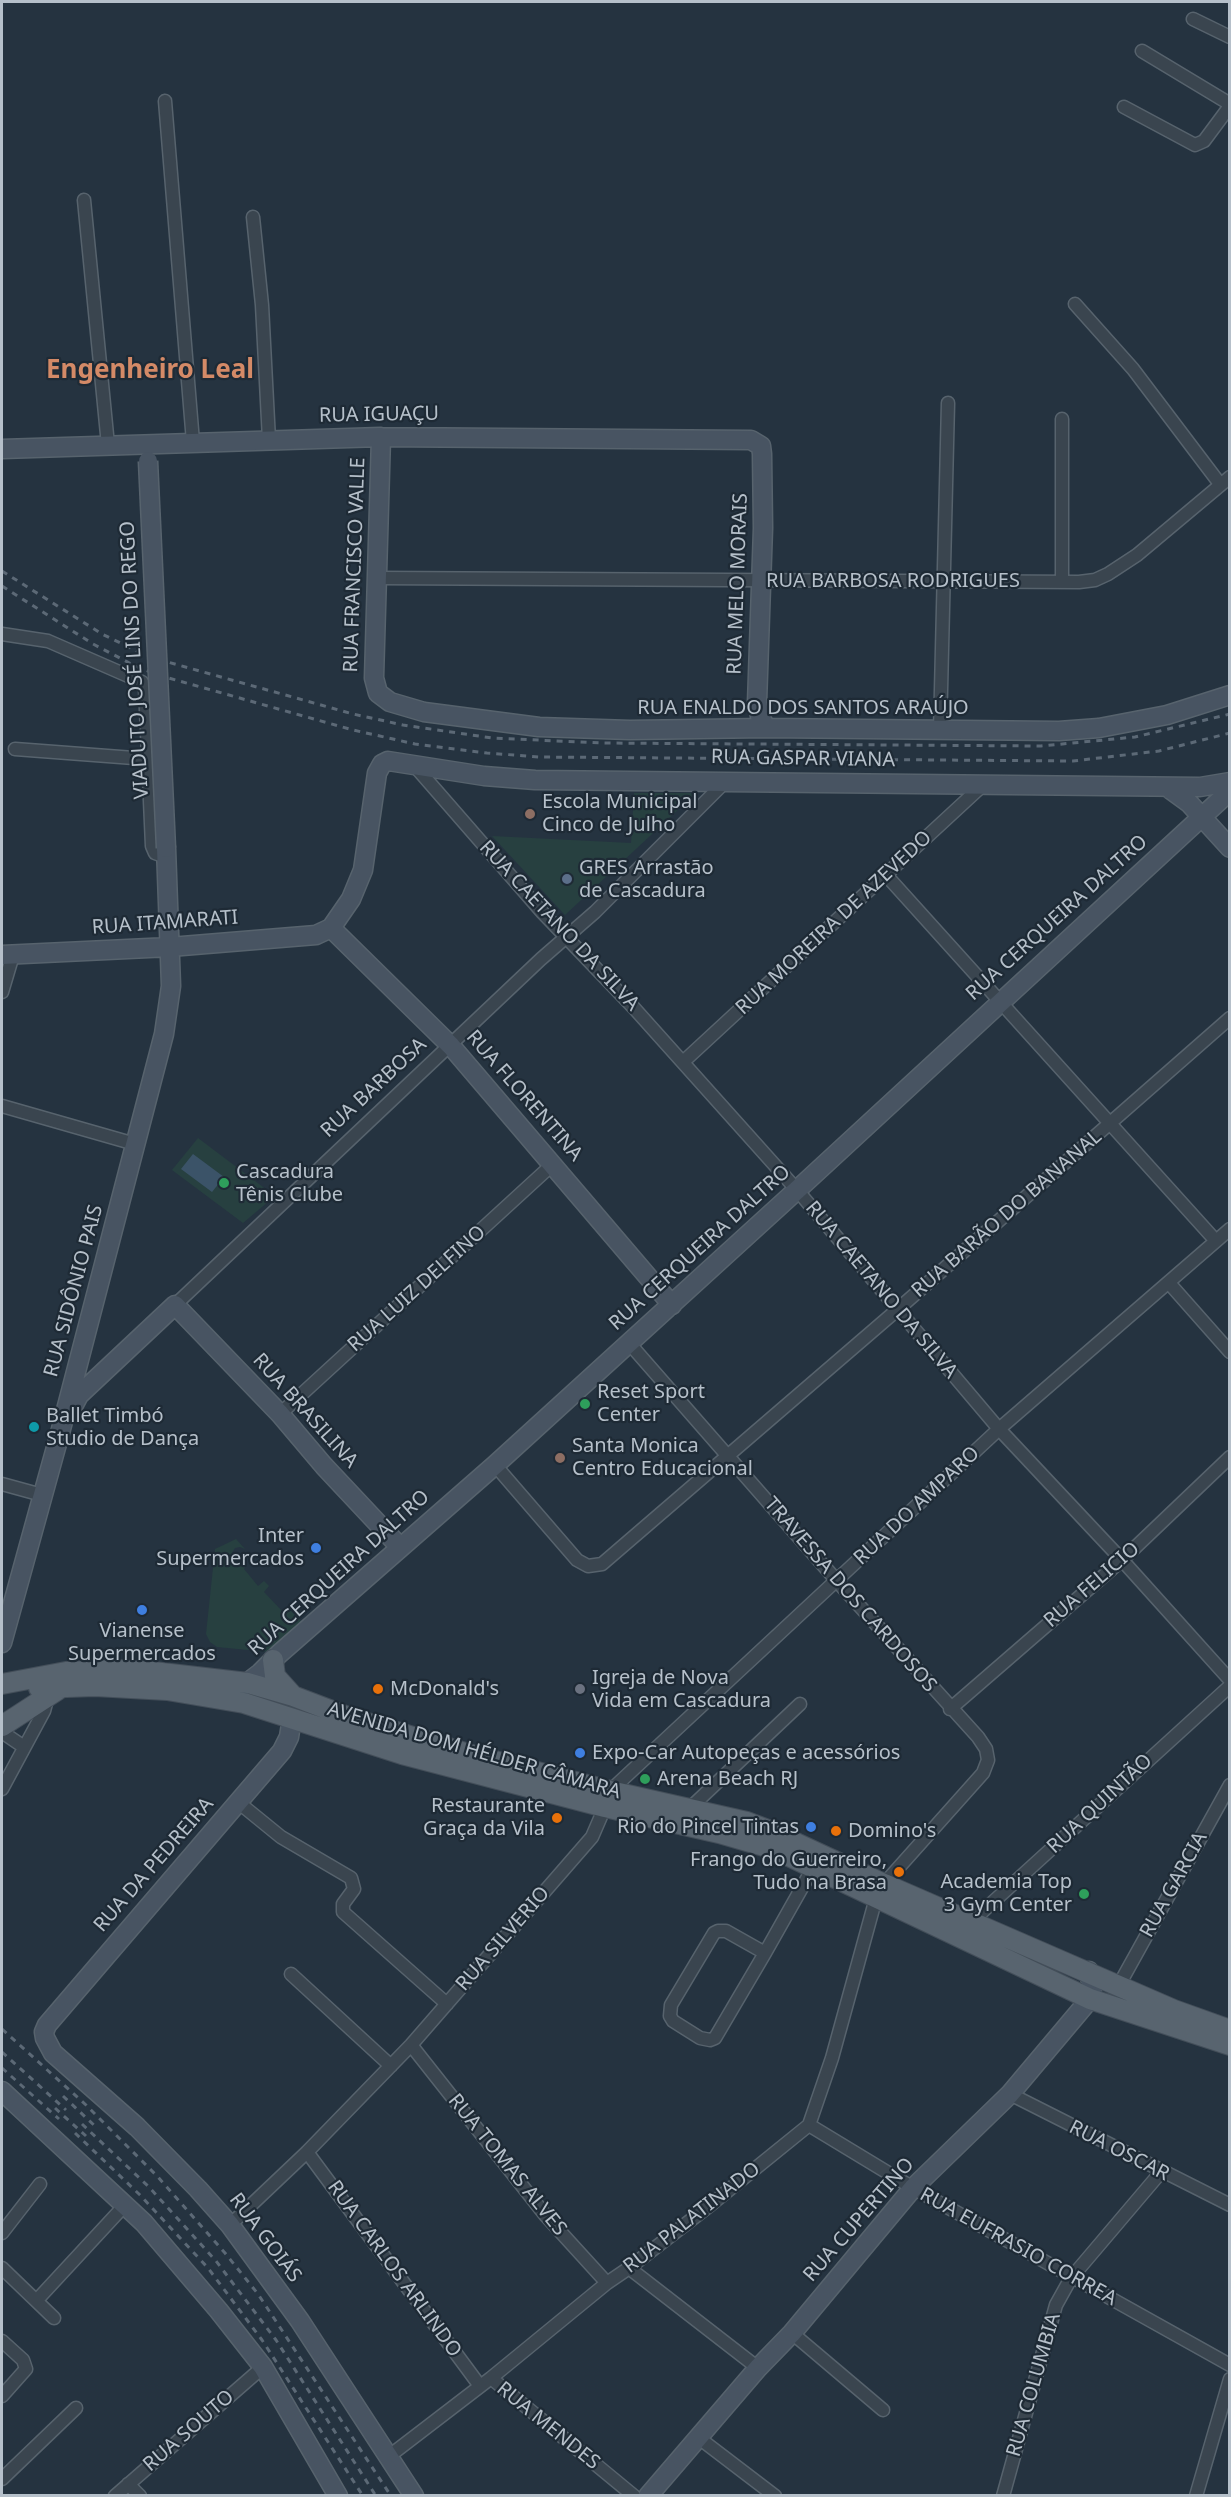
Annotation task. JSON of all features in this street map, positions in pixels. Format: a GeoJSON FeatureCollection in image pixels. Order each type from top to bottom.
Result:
{"type":"FeatureCollection","features":[{"type":"Feature","properties":{"kind":"main road","name":"RUA IGUAÇU"},"geometry":{"type":"LineString","coordinates":[[2,449],[108,446],[148,453],[193,442],[381,437],[743,439],[757,442]]}},
{"type":"Feature","properties":{"kind":"main road","name":"RUA FRANCISCO VALLE"},"geometry":{"type":"LineString","coordinates":[[378,693],[374,678],[381,437]]}},
{"type":"Feature","properties":{"kind":"main road","name":"RUA MELO MORAIS"},"geometry":{"type":"LineString","coordinates":[[757,442],[761,446],[763,469],[757,697],[760,717],[766,728]]}},
{"type":"Feature","properties":{"kind":"main road","name":"VIADUTO JOSÉ LINS DO REGO"},"geometry":{"type":"LineString","coordinates":[[148,453],[170,947]]}},
{"type":"Feature","properties":{"kind":"main road","name":"RUA ENALDO DOS SANTOS ARAÚJO"},"geometry":{"type":"LineString","coordinates":[[378,693],[390,702],[424,712],[539,728],[940,731],[1059,731],[1099,728],[1167,715],[1230,695]]}},
{"type":"Feature","properties":{"kind":"main road"},"geometry":{"type":"LineString","coordinates":[[729,729],[751,710],[757,697]]}},
{"type":"Feature","properties":{"kind":"main road","name":"RUA GASPAR VIANA"},"geometry":{"type":"LineString","coordinates":[[331,928],[351,899],[363,870],[379,768],[388,761],[518,779],[1167,787],[1200,787],[1230,782]]}},
{"type":"Feature","properties":{"kind":"main road"},"geometry":{"type":"LineString","coordinates":[[1167,787],[1182,796],[1230,848]]}},
{"type":"Feature","properties":{"kind":"main road","name":"RUA CERQUEIRA DALTRO"},"geometry":{"type":"LineString","coordinates":[[219,1698],[236,1692],[248,1683],[495,1465],[1230,791]]}},
{"type":"Feature","properties":{"kind":"main road","name":"RUA ITAMARATI"},"geometry":{"type":"LineString","coordinates":[[7,955],[170,947],[310,935],[331,928]]}},
{"type":"Feature","properties":{"kind":"main road","name":"RUA FLORENTINA"},"geometry":{"type":"LineString","coordinates":[[331,928],[451,1046],[672,1305]]}},
{"type":"Feature","properties":{"kind":"main road","name":"RUA SIDÔNIO PAIS"},"geometry":{"type":"LineString","coordinates":[[2,1643],[60,1433],[164,1034],[171,986],[170,947]]}},
{"type":"Feature","properties":{"kind":"main road","name":"RUA BRASILINA"},"geometry":{"type":"LineString","coordinates":[[175,1305],[280,1414],[324,1467],[400,1547]]}},
{"type":"Feature","properties":{"kind":"main road","name":"RUA BARBOSA"},"geometry":{"type":"LineString","coordinates":[[60,1433],[79,1395],[175,1305]]}},
{"type":"Feature","properties":{"kind":"main road"},"geometry":{"type":"LineString","coordinates":[[273,1660],[275,1676],[293,1696]]}},
{"type":"Feature","properties":{"kind":"main road","name":"AVENIDA DOM HÉLDER CÂMARA"},"geometry":{"type":"LineString","coordinates":[[2,1684],[46,1674],[106,1670],[153,1672],[248,1683],[698,1828],[763,1846],[813,1868],[971,1922],[1089,1971],[1174,2010],[1230,2030]]}},
{"type":"Feature","properties":{"kind":"main road","name":"AVENIDA DOM HÉLDER CÂMARA"},"geometry":{"type":"LineString","coordinates":[[2,1696],[38,1688],[56,1691],[167,1690],[219,1698],[244,1703],[402,1754],[607,1799],[689,1809],[747,1822],[768,1830],[880,1891],[1090,1999],[1230,2045]]}},
{"type":"Feature","properties":{"kind":"main road"},"geometry":{"type":"LineString","coordinates":[[2,1726],[56,1691]]}},
{"type":"Feature","properties":{"kind":"main road","name":"RUA DA PEDREIRA"},"geometry":{"type":"LineString","coordinates":[[45,2038],[44,2031],[47,2025],[287,1743],[292,1718]]}},
{"type":"Feature","properties":{"kind":"main road"},"geometry":{"type":"LineString","coordinates":[[1089,1971],[1092,1989],[1090,1999]]}},
{"type":"Feature","properties":{"kind":"main road","name":"RUA CUPERTINO"},"geometry":{"type":"LineString","coordinates":[[648,2496],[758,2368],[792,2333],[914,2188],[1010,2094],[1090,1999]]}},
{"type":"Feature","properties":{"kind":"main road","name":"RUA GOIÁS"},"geometry":{"type":"LineString","coordinates":[[45,2038],[53,2052],[137,2127],[230,2225],[300,2321],[414,2496]]}},
{"type":"Feature","properties":{"kind":"main road"},"geometry":{"type":"LineString","coordinates":[[2,2091],[158,2238],[263,2367],[338,2496]]}},
{"type":"Feature","properties":{"kind":"street"},"geometry":{"type":"LineString","coordinates":[[1193,19],[1230,38]]}},
{"type":"Feature","properties":{"kind":"street"},"geometry":{"type":"LineString","coordinates":[[1124,106],[1195,145],[1204,141],[1230,105],[1142,51]]}},
{"type":"Feature","properties":{"kind":"street"},"geometry":{"type":"LineString","coordinates":[[165,101],[193,442]]}},
{"type":"Feature","properties":{"kind":"street"},"geometry":{"type":"LineString","coordinates":[[84,200],[108,446]]}},
{"type":"Feature","properties":{"kind":"street"},"geometry":{"type":"LineString","coordinates":[[254,217],[262,305],[269,440]]}},
{"type":"Feature","properties":{"kind":"street"},"geometry":{"type":"LineString","coordinates":[[1075,304],[1134,369],[1225,480]]}},
{"type":"Feature","properties":{"kind":"street"},"geometry":{"type":"LineString","coordinates":[[940,731],[948,403]]}},
{"type":"Feature","properties":{"kind":"street"},"geometry":{"type":"LineString","coordinates":[[1062,419],[1062,582]]}},
{"type":"Feature","properties":{"kind":"street","name":"RUA BARBOSA RODRIGUES"},"geometry":{"type":"LineString","coordinates":[[378,578],[944,582],[1095,580],[1137,555],[1225,480]]}},
{"type":"Feature","properties":{"kind":"street"},"geometry":{"type":"LineString","coordinates":[[2,633],[48,641],[140,680],[145,688],[153,849],[158,856],[166,852]]}},
{"type":"Feature","properties":{"kind":"street"},"geometry":{"type":"LineString","coordinates":[[15,749],[147,759]]}},
{"type":"Feature","properties":{"kind":"street","name":"RUA CAETANO DA SILVA"},"geometry":{"type":"LineString","coordinates":[[413,764],[566,938],[634,1008],[797,1190],[999,1429],[1230,1680]]}},
{"type":"Feature","properties":{"kind":"street","name":"RUA BARBOSA"},"geometry":{"type":"LineString","coordinates":[[175,1305],[566,938],[727,780]]}},
{"type":"Feature","properties":{"kind":"street","name":"RUA MOREIRA DE AZEVEDO"},"geometry":{"type":"LineString","coordinates":[[683,1062],[984,784]]}},
{"type":"Feature","properties":{"kind":"street"},"geometry":{"type":"LineString","coordinates":[[886,875],[1216,1240]]}},
{"type":"Feature","properties":{"kind":"street"},"geometry":{"type":"LineString","coordinates":[[2,992],[7,955]]}},
{"type":"Feature","properties":{"kind":"street","name":"RUA BARÃO DO BANANAL"},"geometry":{"type":"LineString","coordinates":[[495,1465],[572,1555],[581,1563],[592,1566],[602,1564],[729,1457],[1230,1017]]}},
{"type":"Feature","properties":{"kind":"street"},"geometry":{"type":"LineString","coordinates":[[2,1106],[135,1144]]}},
{"type":"Feature","properties":{"kind":"street","name":"RUA LUIZ DELFINO"},"geometry":{"type":"LineString","coordinates":[[280,1414],[553,1164]]}},
{"type":"Feature","properties":{"kind":"street","name":"RUA DO AMPARO"},"geometry":{"type":"LineString","coordinates":[[607,1799],[999,1429],[1230,1229]]}},
{"type":"Feature","properties":{"kind":"street"},"geometry":{"type":"LineString","coordinates":[[1169,1283],[1230,1352]]}},
{"type":"Feature","properties":{"kind":"street","name":"TRAVESSA DOS CARDOSOS"},"geometry":{"type":"LineString","coordinates":[[629,1343],[837,1581],[978,1737],[986,1749],[988,1760],[984,1773],[880,1891]]}},
{"type":"Feature","properties":{"kind":"street","name":"RUA FELICIO"},"geometry":{"type":"LineString","coordinates":[[950,1708],[1122,1560],[1230,1457]]}},
{"type":"Feature","properties":{"kind":"street"},"geometry":{"type":"LineString","coordinates":[[2,1484],[42,1495]]}},
{"type":"Feature","properties":{"kind":"street","name":"RUA QUINTÃO"},"geometry":{"type":"LineString","coordinates":[[971,1922],[1230,1686]]}},
{"type":"Feature","properties":{"kind":"street"},"geometry":{"type":"LineString","coordinates":[[2,1789],[56,1691]]}},
{"type":"Feature","properties":{"kind":"street"},"geometry":{"type":"LineString","coordinates":[[689,1809],[800,1704]]}},
{"type":"Feature","properties":{"kind":"street"},"geometry":{"type":"LineString","coordinates":[[2,1732],[24,1747]]}},
{"type":"Feature","properties":{"kind":"street","name":"RUA GARCIA"},"geometry":{"type":"LineString","coordinates":[[1119,1985],[1230,1785]]}},
{"type":"Feature","properties":{"kind":"street","name":"RUA SILVERIO"},"geometry":{"type":"LineString","coordinates":[[230,2225],[307,2152],[411,2045],[592,1837],[607,1799]]}},
{"type":"Feature","properties":{"kind":"street"},"geometry":{"type":"LineString","coordinates":[[237,1802],[281,1837],[351,1878],[354,1886],[343,1904],[343,1912],[447,2004]]}},
{"type":"Feature","properties":{"kind":"street"},"geometry":{"type":"LineString","coordinates":[[765,1953],[726,1931],[714,1933],[672,2005],[670,2016],[700,2038],[710,2040],[715,2038],[765,1953],[813,1868]]}},
{"type":"Feature","properties":{"kind":"street"},"geometry":{"type":"LineString","coordinates":[[809,2125],[832,2058],[880,1891]]}},
{"type":"Feature","properties":{"kind":"street"},"geometry":{"type":"LineString","coordinates":[[291,1974],[391,2066]]}},
{"type":"Feature","properties":{"kind":"street","name":"RUA TOMAS ALVES"},"geometry":{"type":"LineString","coordinates":[[411,2045],[546,2216],[607,2283]]}},
{"type":"Feature","properties":{"kind":"street","name":"RUA OSCAR"},"geometry":{"type":"LineString","coordinates":[[1010,2094],[1230,2205]]}},
{"type":"Feature","properties":{"kind":"street","name":"RUA EUFRASIO CORREA"},"geometry":{"type":"LineString","coordinates":[[809,2125],[1071,2278],[1230,2365]]}},
{"type":"Feature","properties":{"kind":"street","name":"RUA PALATINADO"},"geometry":{"type":"LineString","coordinates":[[388,2457],[809,2125]]}},
{"type":"Feature","properties":{"kind":"street","name":"RUA CARLOS ARLINDO"},"geometry":{"type":"LineString","coordinates":[[307,2152],[485,2382]]}},
{"type":"Feature","properties":{"kind":"street","name":"RUA COLUMBIA"},"geometry":{"type":"LineString","coordinates":[[1003,2496],[1056,2306],[1071,2278],[1161,2172]]}},
{"type":"Feature","properties":{"kind":"street"},"geometry":{"type":"LineString","coordinates":[[2,2234],[40,2184]]}},
{"type":"Feature","properties":{"kind":"street"},"geometry":{"type":"LineString","coordinates":[[37,2300],[125,2205]]}},
{"type":"Feature","properties":{"kind":"street"},"geometry":{"type":"LineString","coordinates":[[2,2268],[54,2318]]}},
{"type":"Feature","properties":{"kind":"street"},"geometry":{"type":"LineString","coordinates":[[629,2268],[758,2368]]}},
{"type":"Feature","properties":{"kind":"street"},"geometry":{"type":"LineString","coordinates":[[792,2333],[883,2409]]}},
{"type":"Feature","properties":{"kind":"street"},"geometry":{"type":"LineString","coordinates":[[2,2341],[23,2360],[26,2368],[2,2396]]}},
{"type":"Feature","properties":{"kind":"street","name":"RUA SOUTO"},"geometry":{"type":"LineString","coordinates":[[115,2496],[263,2367]]}},
{"type":"Feature","properties":{"kind":"street"},"geometry":{"type":"LineString","coordinates":[[1196,2496],[1230,2379]]}},
{"type":"Feature","properties":{"kind":"street","name":"RUA MENDES"},"geometry":{"type":"LineString","coordinates":[[485,2382],[634,2496]]}},
{"type":"Feature","properties":{"kind":"street"},"geometry":{"type":"LineString","coordinates":[[2,2479],[76,2408]]}},
{"type":"Feature","properties":{"kind":"street"},"geometry":{"type":"LineString","coordinates":[[699,2438],[775,2496]]}},
{"type":"Feature","properties":{"kind":"street"},"geometry":{"type":"LineString","coordinates":[[128,2484],[140,2496]]}},
{"type":"Feature","properties":{"kind":"green space","name":"GRES Arrastão de Cascadura"},"geometry":{"type":"Polygon","coordinates":[[[634,793],[691,793],[693,796],[565,915],[492,836],[631,843],[634,793]]]}},
{"type":"Feature","properties":{"kind":"green space","name":"Cascadura Tênis Clube"},"geometry":{"type":"Polygon","coordinates":[[[198,1138],[275,1196],[243,1223],[172,1170],[198,1138]]]}},
{"type":"Feature","properties":{"kind":"green space"},"geometry":{"type":"Polygon","coordinates":[[[236,1539],[245,1549],[235,1548],[232,1553],[233,1559],[237,1562],[246,1562],[244,1569],[258,1586],[264,1581],[269,1586],[264,1592],[283,1612],[289,1609],[303,1623],[269,1652],[217,1647],[210,1642],[206,1634],[215,1549],[236,1539]]]}},
{"type":"Feature","properties":{"kind":"water"},"geometry":{"type":"Polygon","coordinates":[[[193,1154],[224,1177],[212,1192],[181,1169],[193,1154]]]}},
{"type":"Feature","properties":{"kind":"railway"},"geometry":{"type":"LineString","coordinates":[[2,571],[102,634],[164,661],[353,714],[403,725],[492,738],[602,743],[1041,746],[1135,737],[1230,714]]}},
{"type":"Feature","properties":{"kind":"railway"},"geometry":{"type":"LineString","coordinates":[[2,586],[93,644],[139,668],[165,677],[353,730],[415,744],[487,753],[539,757],[1073,761],[1159,751],[1230,733]]}},
{"type":"Feature","properties":{"kind":"railway"},"geometry":{"type":"LineString","coordinates":[[2,2029],[86,2105],[158,2177],[225,2253],[258,2294],[391,2496]]}},
{"type":"Feature","properties":{"kind":"railway"},"geometry":{"type":"LineString","coordinates":[[2,2052],[66,2110]]}},
{"type":"Feature","properties":{"kind":"railway"},"geometry":{"type":"LineString","coordinates":[[2,2068],[59,2119]]}},
{"type":"Feature","properties":{"kind":"railway"},"geometry":{"type":"LineString","coordinates":[[63,2096],[96,2127]]}},
{"type":"Feature","properties":{"kind":"railway"},"geometry":{"type":"LineString","coordinates":[[55,2108],[86,2136]]}},
{"type":"Feature","properties":{"kind":"railway"},"geometry":{"type":"LineString","coordinates":[[82,2124],[149,2187],[216,2261],[276,2340],[376,2496]]}},
{"type":"Feature","properties":{"kind":"railway"},"geometry":{"type":"LineString","coordinates":[[75,2133],[140,2195],[208,2268],[262,2340],[363,2496]]}},
{"type":"Feature","properties":{"kind":"place","name":"Escola Municipal Cinco de Julho"},"geometry":{"type":"Point","coordinates":[530,814]}},
{"type":"Feature","properties":{"kind":"place","name":"GRES Arrastão de Cascadura"},"geometry":{"type":"Point","coordinates":[567,879]}},
{"type":"Feature","properties":{"kind":"place","name":"Cascadura Tênis Clube"},"geometry":{"type":"Point","coordinates":[224,1183]}},
{"type":"Feature","properties":{"kind":"place","name":"Reset Sport Center"},"geometry":{"type":"Point","coordinates":[585,1404]}},
{"type":"Feature","properties":{"kind":"place","name":"Ballet Timbó Studio de Dança"},"geometry":{"type":"Point","coordinates":[34,1427]}},
{"type":"Feature","properties":{"kind":"place","name":"Santa Monica Centro Educacional"},"geometry":{"type":"Point","coordinates":[560,1458]}},
{"type":"Feature","properties":{"kind":"place","name":"Inter Supermercados"},"geometry":{"type":"Point","coordinates":[316,1548]}},
{"type":"Feature","properties":{"kind":"place","name":"Vianense Supermercados"},"geometry":{"type":"Point","coordinates":[142,1610]}},
{"type":"Feature","properties":{"kind":"place","name":"McDonald's"},"geometry":{"type":"Point","coordinates":[378,1689]}},
{"type":"Feature","properties":{"kind":"place","name":"Igreja de Nova Vida em Cascadura"},"geometry":{"type":"Point","coordinates":[580,1689]}},
{"type":"Feature","properties":{"kind":"place","name":"Expo-Car Autopeças e acessórios"},"geometry":{"type":"Point","coordinates":[580,1753]}},
{"type":"Feature","properties":{"kind":"place","name":"Arena Beach RJ"},"geometry":{"type":"Point","coordinates":[645,1779]}},
{"type":"Feature","properties":{"kind":"place","name":"Restaurante Graça da Vila"},"geometry":{"type":"Point","coordinates":[557,1818]}},
{"type":"Feature","properties":{"kind":"place","name":"Rio do Pincel Tintas"},"geometry":{"type":"Point","coordinates":[811,1827]}},
{"type":"Feature","properties":{"kind":"place","name":"Domino's"},"geometry":{"type":"Point","coordinates":[836,1831]}},
{"type":"Feature","properties":{"kind":"place","name":"Frango do Guerreiro, Tudo na Brasa"},"geometry":{"type":"Point","coordinates":[899,1872]}},
{"type":"Feature","properties":{"kind":"place","name":"Academia Top 3 Gym Center"},"geometry":{"type":"Point","coordinates":[1084,1894]}},
{"type":"Feature","properties":{"kind":"district","name":"Engenheiro Leal"},"geometry":{"type":"Point","coordinates":[150,371]}}]}
